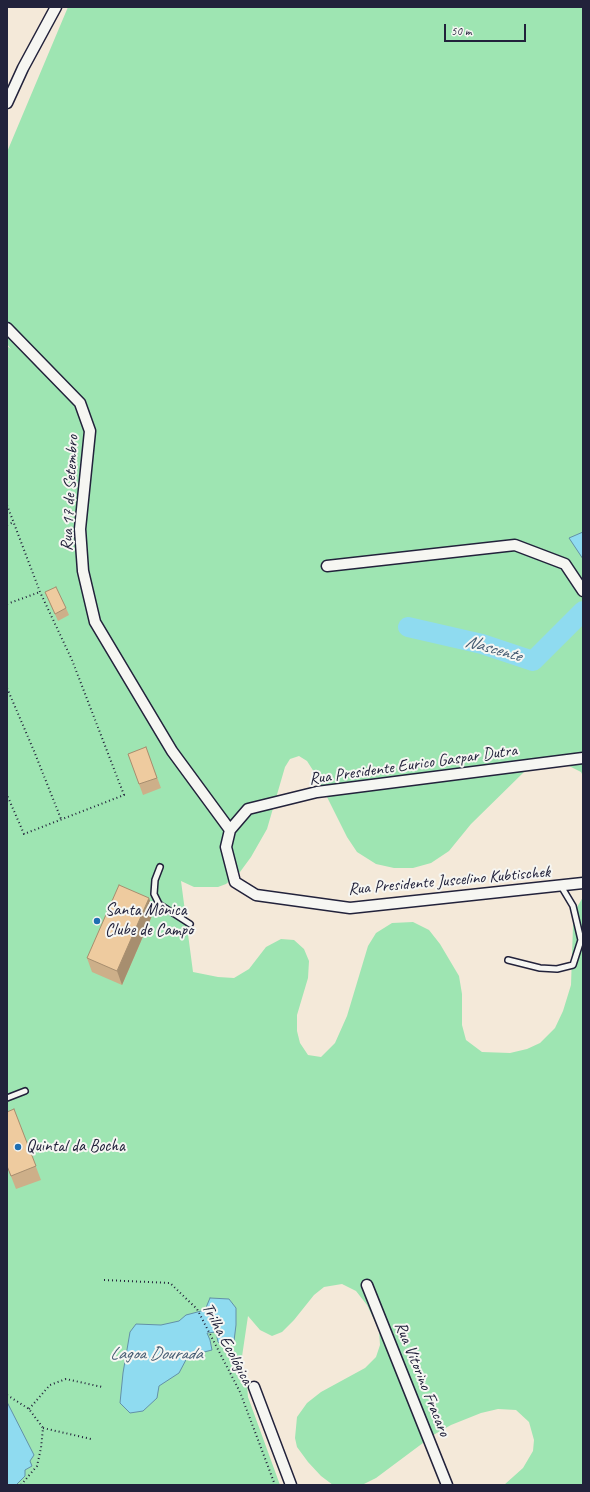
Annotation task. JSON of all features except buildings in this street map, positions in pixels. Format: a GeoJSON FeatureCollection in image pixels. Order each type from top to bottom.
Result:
{"type":"FeatureCollection","features":[{"type":"Feature","properties":{"kind":"street"},"geometry":{"type":"LineString","coordinates":[[7,103],[23,68],[56,7]]}},
{"type":"Feature","properties":{"kind":"street","name":"Rua 17 de Setembro"},"geometry":{"type":"LineString","coordinates":[[7,328],[80,403],[90,431],[80,529],[83,571],[95,622],[172,751],[230,830]]}},
{"type":"Feature","properties":{"kind":"street"},"geometry":{"type":"LineString","coordinates":[[327,566],[515,544],[565,564],[583,591]]}},
{"type":"Feature","properties":{"kind":"street","name":"Rua Presidente Eurico Gaspar Dutra"},"geometry":{"type":"LineString","coordinates":[[230,830],[248,809],[317,792],[583,758]]}},
{"type":"Feature","properties":{"kind":"street","name":"Rua Presidente Juscelino Kubtischek"},"geometry":{"type":"LineString","coordinates":[[230,830],[226,847],[235,882],[256,895],[350,908],[583,884]]}},
{"type":"Feature","properties":{"kind":"street","name":"Rua Vitorino Fracaro"},"geometry":{"type":"LineString","coordinates":[[367,1285],[447,1485]]}},
{"type":"Feature","properties":{"kind":"street"},"geometry":{"type":"LineString","coordinates":[[254,1387],[291,1485]]}},
{"type":"Feature","properties":{"kind":"lane"},"geometry":{"type":"LineString","coordinates":[[160,867],[155,880],[154,894],[159,904],[190,924]]}},
{"type":"Feature","properties":{"kind":"lane"},"geometry":{"type":"LineString","coordinates":[[508,960],[546,968],[557,969],[573,966],[581,940],[574,906],[561,886]]}},
{"type":"Feature","properties":{"kind":"lane"},"geometry":{"type":"LineString","coordinates":[[7,1098],[25,1091]]}},
{"type":"Feature","properties":{"kind":"path"},"geometry":{"type":"LineString","coordinates":[[7,505],[40,592],[72,660],[124,796],[24,834],[7,795]]}},
{"type":"Feature","properties":{"kind":"path"},"geometry":{"type":"LineString","coordinates":[[7,525],[14,522]]}},
{"type":"Feature","properties":{"kind":"path"},"geometry":{"type":"LineString","coordinates":[[7,604],[40,592]]}},
{"type":"Feature","properties":{"kind":"path"},"geometry":{"type":"LineString","coordinates":[[7,688],[61,819]]}},
{"type":"Feature","properties":{"kind":"path","name":"Trilha Ecológica"},"geometry":{"type":"LineString","coordinates":[[104,1280],[170,1283],[198,1309],[240,1392],[275,1485]]}},
{"type":"Feature","properties":{"kind":"path"},"geometry":{"type":"LineString","coordinates":[[29,1409],[50,1385],[66,1379],[102,1387]]}},
{"type":"Feature","properties":{"kind":"path"},"geometry":{"type":"LineString","coordinates":[[7,1395],[29,1409],[42,1428],[41,1448],[37,1466],[21,1485]]}},
{"type":"Feature","properties":{"kind":"path"},"geometry":{"type":"LineString","coordinates":[[42,1428],[92,1439]]}},
{"type":"Feature","properties":{"kind":"green space"},"geometry":{"type":"Polygon","coordinates":[[[68,7],[583,7],[583,776],[581,772],[567,765],[535,767],[524,772],[471,824],[449,851],[431,863],[413,868],[394,868],[376,864],[357,852],[347,837],[316,775],[307,761],[299,756],[290,759],[285,767],[267,829],[251,857],[240,872],[226,884],[218,887],[194,887],[181,881],[193,972],[218,977],[234,978],[249,969],[266,947],[281,939],[294,940],[304,949],[309,961],[308,978],[297,1015],[297,1031],[300,1043],[308,1055],[321,1057],[335,1043],[347,1016],[368,946],[376,933],[392,923],[413,922],[429,930],[440,944],[459,976],[462,994],[462,1025],[466,1040],[482,1052],[510,1053],[527,1049],[540,1043],[555,1028],[563,1011],[571,985],[573,926],[576,909],[583,897],[583,1485],[504,1485],[523,1468],[533,1451],[534,1440],[529,1422],[516,1410],[498,1409],[481,1413],[451,1425],[435,1434],[376,1478],[362,1485],[333,1485],[321,1476],[297,1447],[295,1438],[297,1417],[307,1403],[321,1392],[365,1368],[376,1357],[380,1345],[379,1330],[367,1305],[356,1291],[342,1284],[324,1287],[314,1295],[294,1320],[282,1332],[272,1336],[260,1330],[248,1316],[240,1370],[247,1385],[248,1397],[280,1485],[7,1485],[7,346],[11,349],[7,344],[7,152],[68,7]]]}},
{"type":"Feature","properties":{"kind":"water"},"geometry":{"type":"Polygon","coordinates":[[[583,532],[583,559],[569,538],[583,532]]]}},
{"type":"Feature","properties":{"kind":"water","name":"Lagoa Dourada"},"geometry":{"type":"Polygon","coordinates":[[[210,1298],[229,1299],[236,1308],[234,1341],[223,1347],[218,1342],[216,1332],[207,1333],[212,1350],[188,1356],[179,1373],[159,1386],[157,1398],[143,1411],[130,1413],[120,1403],[123,1373],[130,1332],[136,1324],[161,1325],[179,1321],[186,1315],[205,1310],[210,1298]]]}},
{"type":"Feature","properties":{"kind":"water"},"geometry":{"type":"Polygon","coordinates":[[[7,1402],[34,1455],[30,1461],[32,1466],[25,1470],[25,1476],[16,1485],[7,1485],[7,1402]]]}},
{"type":"Feature","properties":{"kind":"waterway","name":"Nascente"},"geometry":{"type":"LineString","coordinates":[[408,627],[482,644],[533,661],[583,611]]}},
{"type":"Feature","properties":{"kind":"place","name":"Santa Mônica Clube de Campo"},"geometry":{"type":"Point","coordinates":[97,921]}},
{"type":"Feature","properties":{"kind":"place","name":"Quintal da Bocha"},"geometry":{"type":"Point","coordinates":[18,1147]}}]}
